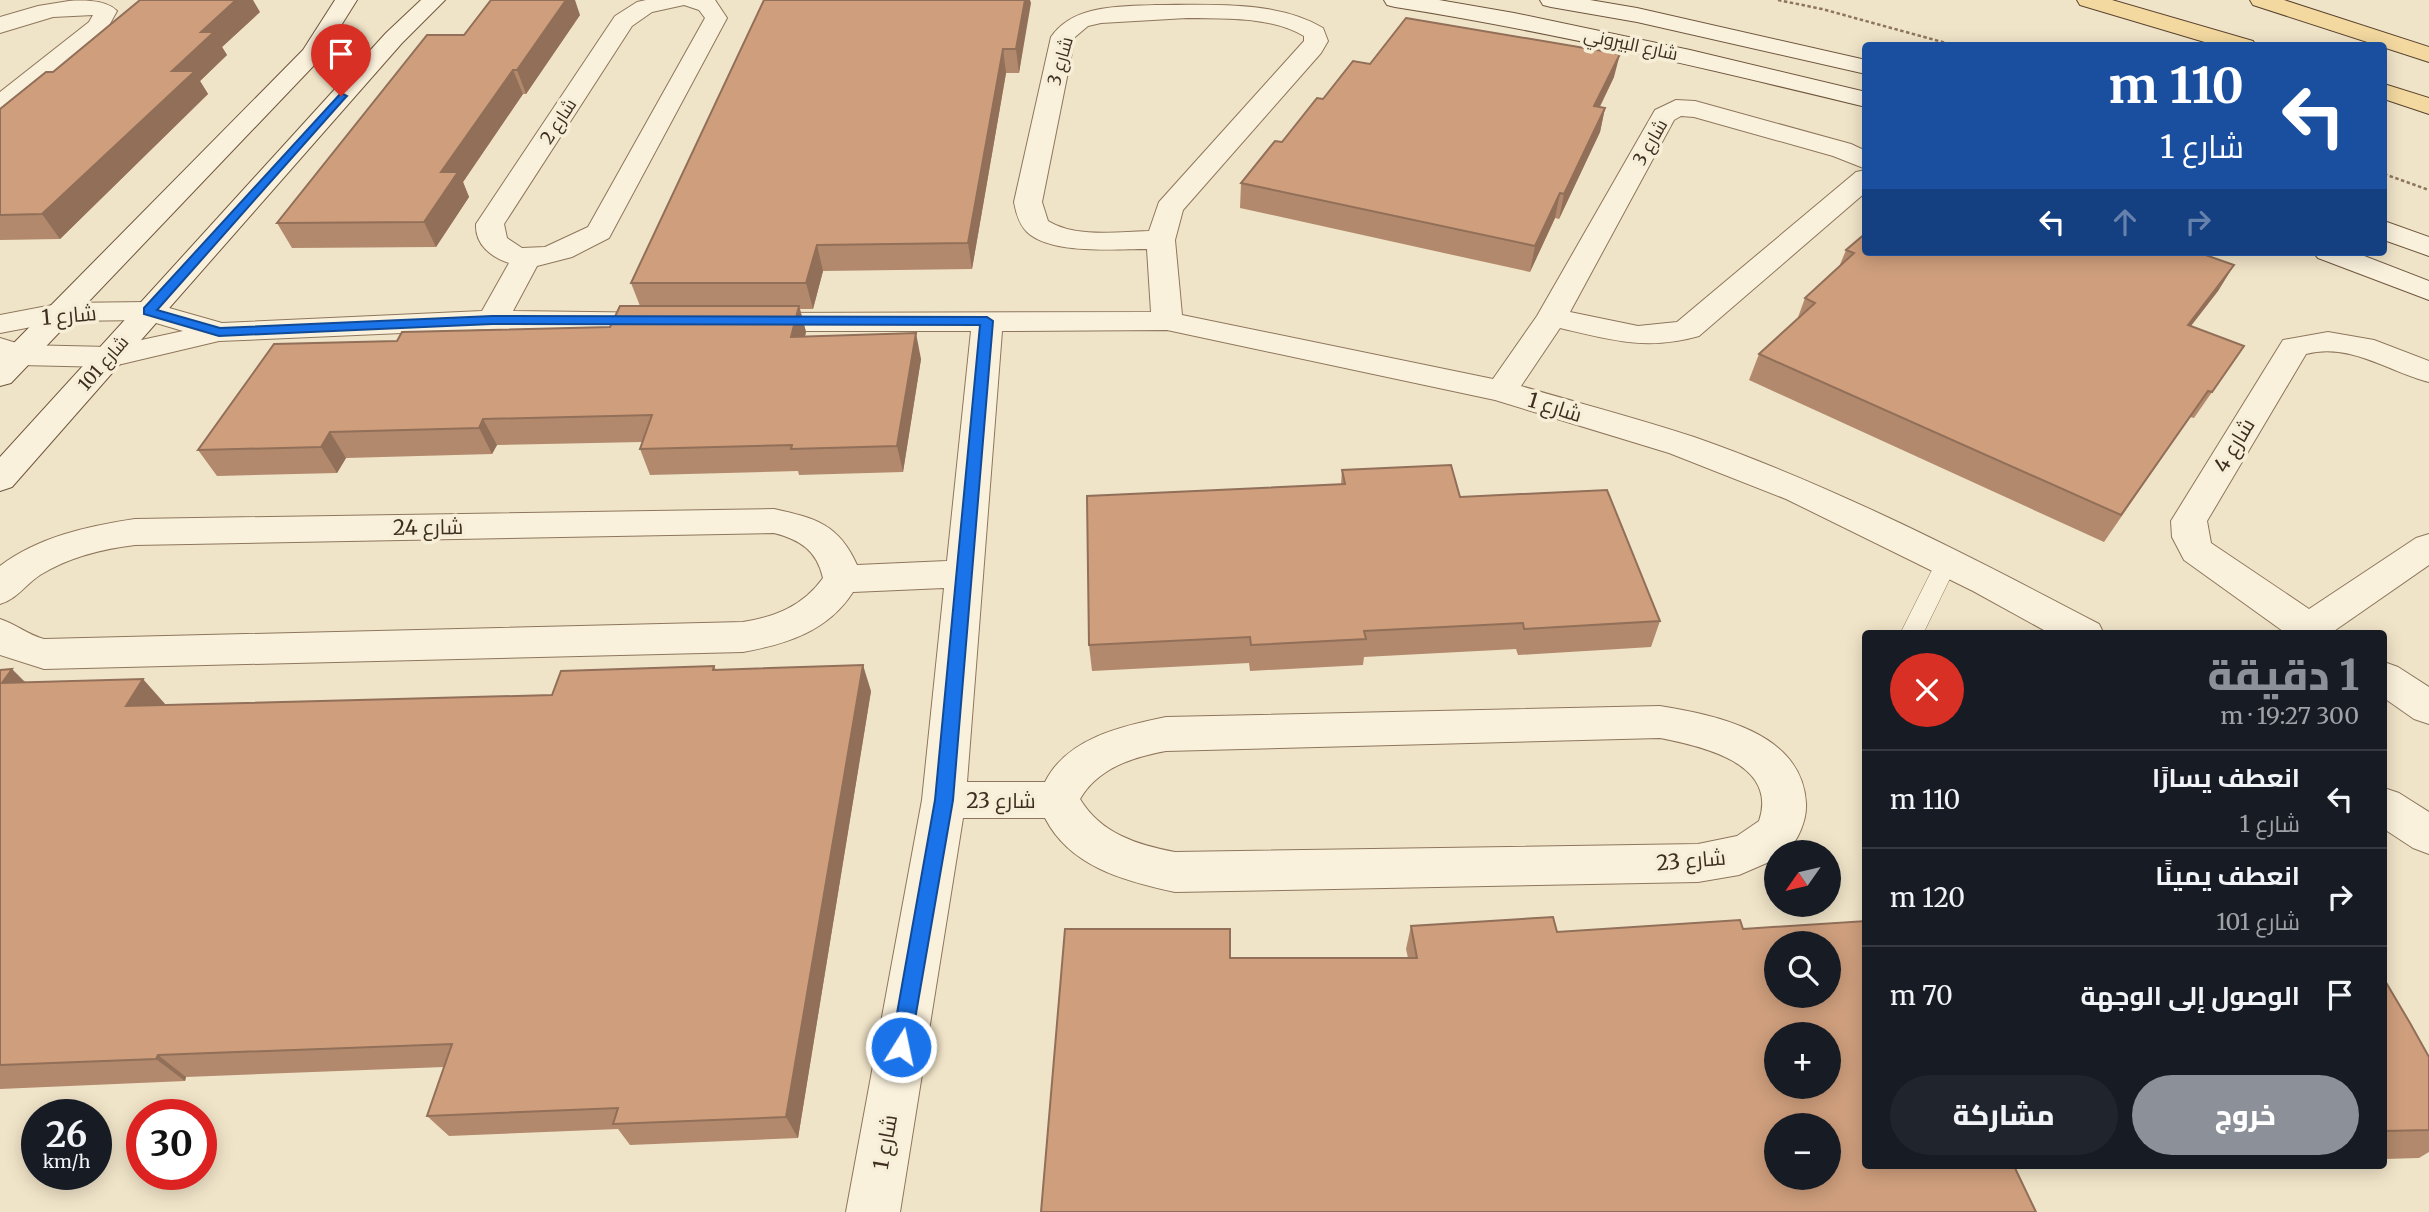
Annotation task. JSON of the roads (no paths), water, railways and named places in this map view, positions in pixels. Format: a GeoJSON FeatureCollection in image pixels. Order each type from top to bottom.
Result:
{"type":"FeatureCollection","features":[{"type":"Feature","properties":{"kind":"main road"},"geometry":{"type":"LineString","coordinates":[[2088,0],[2231,42]]}},
{"type":"Feature","properties":{"kind":"main road"},"geometry":{"type":"LineString","coordinates":[[2261,0],[2429,55]]}},
{"type":"Feature","properties":{"kind":"main road"},"geometry":{"type":"LineString","coordinates":[[2387,92],[2429,106]]}},
{"type":"Feature","properties":{"kind":"street"},"geometry":{"type":"LineString","coordinates":[[7,360],[63,312],[312,54],[346,0]]}},
{"type":"Feature","properties":{"kind":"street","name":"شارع 101"},"geometry":{"type":"LineString","coordinates":[[0,479],[394,38],[434,0]]}},
{"type":"Feature","properties":{"kind":"street","name":"شارع 2"},"geometry":{"type":"LineString","coordinates":[[527,256],[505,252],[494,242],[489,230],[491,224],[623,21],[645,8],[678,0]]}},
{"type":"Feature","properties":{"kind":"street"},"geometry":{"type":"LineString","coordinates":[[492,320],[527,256],[566,250],[599,232],[716,18],[711,7],[691,0]]}},
{"type":"Feature","properties":{"kind":"street","name":"شارع البيروني"},"geometry":{"type":"LineString","coordinates":[[1395,0],[1507,18],[1622,42],[1862,99]]}},
{"type":"Feature","properties":{"kind":"street","name":"شارع البيروني"},"geometry":{"type":"LineString","coordinates":[[1551,0],[1637,15],[1862,65]]}},
{"type":"Feature","properties":{"kind":"street"},"geometry":{"type":"LineString","coordinates":[[0,26],[27,15],[62,6],[92,5],[106,12],[98,26],[0,104]]}},
{"type":"Feature","properties":{"kind":"street","name":"شارع 3"},"geometry":{"type":"LineString","coordinates":[[1161,240],[1063,238],[1038,227],[1032,218],[1028,202],[1063,37],[1068,29],[1086,19],[1116,13],[1216,13],[1289,21],[1315,33],[1313,48],[1169,208],[1161,240],[1167,321]]}},
{"type":"Feature","properties":{"kind":"street","name":"شارع 3"},"geometry":{"type":"LineString","coordinates":[[1501,391],[1552,317],[1664,115],[1670,110],[1695,108],[1842,150],[1862,159]]}},
{"type":"Feature","properties":{"kind":"street"},"geometry":{"type":"LineString","coordinates":[[1552,317],[1646,336],[1669,337],[1688,330],[1862,181]]}},
{"type":"Feature","properties":{"kind":"street"},"geometry":{"type":"LineString","coordinates":[[2387,231],[2429,247]]}},
{"type":"Feature","properties":{"kind":"street"},"geometry":{"type":"LineString","coordinates":[[2338,256],[2429,291]]}},
{"type":"Feature","properties":{"kind":"street","name":"شارع 1"},"geometry":{"type":"LineString","coordinates":[[0,324],[63,312],[148,311],[219,332]]}},
{"type":"Feature","properties":{"kind":"street","name":"شارع 1"},"geometry":{"type":"LineString","coordinates":[[7,360],[109,357],[219,332],[492,320],[1167,321],[1501,391],[1692,449],[1799,491],[1947,562],[2077,630]]}},
{"type":"Feature","properties":{"kind":"street","name":"شارع 1"},"geometry":{"type":"LineString","coordinates":[[873,1212],[944,800],[987,321]]}},
{"type":"Feature","properties":{"kind":"street","name":"شارع 4"},"geometry":{"type":"LineString","coordinates":[[2311,630],[2197,551],[2190,537],[2189,521],[2294,347],[2308,341],[2340,342],[2429,372]]}},
{"type":"Feature","properties":{"kind":"street","name":"شارع 24"},"geometry":{"type":"LineString","coordinates":[[0,590],[23,568],[48,556],[102,537],[135,532],[760,521],[798,526],[816,535],[830,545],[839,563],[842,579]]}},
{"type":"Feature","properties":{"kind":"street","name":"شارع 4"},"geometry":{"type":"LineString","coordinates":[[2313,630],[2429,547]]}},
{"type":"Feature","properties":{"kind":"street"},"geometry":{"type":"LineString","coordinates":[[0,634],[19,648],[44,654],[743,637],[794,626],[832,596],[842,579],[964,574]]}},
{"type":"Feature","properties":{"kind":"street"},"geometry":{"type":"LineString","coordinates":[[2387,680],[2429,708]]}},
{"type":"Feature","properties":{"kind":"street","name":"شارع 23"},"geometry":{"type":"LineString","coordinates":[[1660,722],[1711,733],[1746,748],[1768,765],[1785,793],[1784,818],[1776,833],[1757,848],[1730,859],[1684,863],[1175,872],[1140,865],[1108,853],[1083,836],[1066,819],[1058,800],[1063,784],[1083,765],[1106,751],[1137,738],[1166,734],[1660,722]]}},
{"type":"Feature","properties":{"kind":"street","name":"شارع 23"},"geometry":{"type":"LineString","coordinates":[[944,800],[1058,800]]}},
{"type":"Feature","properties":{"kind":"street"},"geometry":{"type":"LineString","coordinates":[[2387,808],[2429,835]]}},
{"type":"Feature","properties":{"kind":"lane"},"geometry":{"type":"LineString","coordinates":[[1913,630],[1947,562]]}}]}
